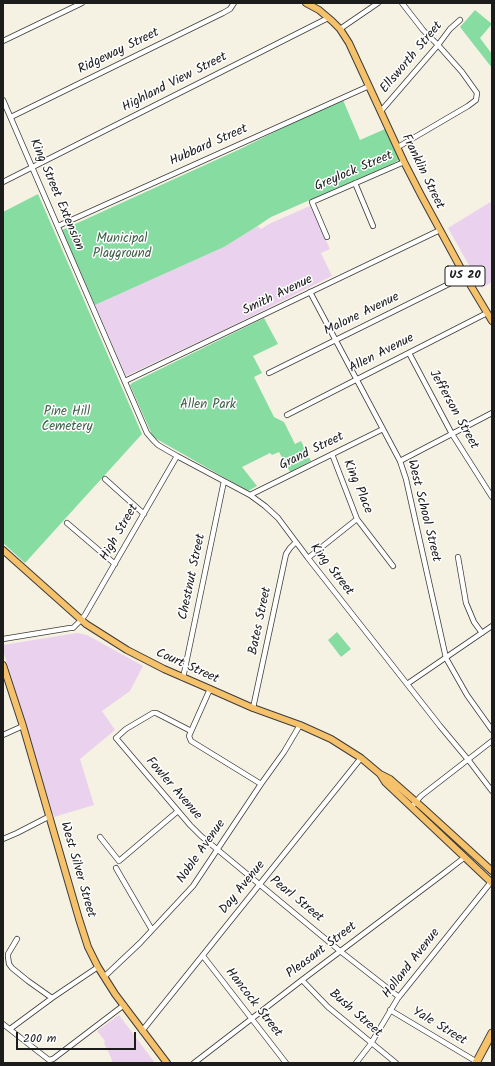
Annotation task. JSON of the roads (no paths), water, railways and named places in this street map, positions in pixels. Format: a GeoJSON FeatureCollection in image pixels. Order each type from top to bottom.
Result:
{"type":"FeatureCollection","features":[{"type":"Feature","properties":{"kind":"highway"},"geometry":{"type":"LineString","coordinates":[[477,1063],[492,1033]]}},
{"type":"Feature","properties":{"kind":"main road","name":"US 20"},"geometry":{"type":"LineString","coordinates":[[307,3],[328,18],[340,29]]}},
{"type":"Feature","properties":{"kind":"main road","name":"Franklin Street"},"geometry":{"type":"LineString","coordinates":[[340,29],[349,43],[404,162],[464,276],[492,320]]}},
{"type":"Feature","properties":{"kind":"main road","name":"Court Street"},"geometry":{"type":"LineString","coordinates":[[3,550],[81,620],[94,630],[127,650],[183,678],[254,708],[300,725],[330,739],[361,758],[380,774],[385,782],[444,827],[492,871]]}},
{"type":"Feature","properties":{"kind":"main road","name":"West Silver Street"},"geometry":{"type":"LineString","coordinates":[[3,665],[23,726],[88,947],[98,967],[115,994],[167,1063]]}},
{"type":"Feature","properties":{"kind":"main road","name":"Court Street"},"geometry":{"type":"LineString","coordinates":[[414,804],[438,833],[492,882]]}},
{"type":"Feature","properties":{"kind":"main road"},"geometry":{"type":"LineString","coordinates":[[438,833],[444,827]]}},
{"type":"Feature","properties":{"kind":"main road"},"geometry":{"type":"LineString","coordinates":[[465,857],[470,852]]}},
{"type":"Feature","properties":{"kind":"street"},"geometry":{"type":"LineString","coordinates":[[3,41],[82,3]]}},
{"type":"Feature","properties":{"kind":"street","name":"Ridgeway Street"},"geometry":{"type":"LineString","coordinates":[[10,117],[223,13],[230,9],[234,3]]}},
{"type":"Feature","properties":{"kind":"street"},"geometry":{"type":"LineString","coordinates":[[340,29],[378,3]]}},
{"type":"Feature","properties":{"kind":"street"},"geometry":{"type":"LineString","coordinates":[[398,147],[474,103],[478,93],[462,72],[423,30],[402,3]]}},
{"type":"Feature","properties":{"kind":"street","name":"Highland View Street"},"geometry":{"type":"LineString","coordinates":[[3,182],[328,18]]}},
{"type":"Feature","properties":{"kind":"street","name":"Ellsworth Street"},"geometry":{"type":"LineString","coordinates":[[381,111],[450,29],[460,20]]}},
{"type":"Feature","properties":{"kind":"street","name":"Hubbard Street"},"geometry":{"type":"LineString","coordinates":[[58,226],[369,86]]}},
{"type":"Feature","properties":{"kind":"street","name":"King Street Extension"},"geometry":{"type":"LineString","coordinates":[[3,100],[146,431]]}},
{"type":"Feature","properties":{"kind":"street","name":"Greylock Street"},"geometry":{"type":"LineString","coordinates":[[327,237],[312,202],[404,162]]}},
{"type":"Feature","properties":{"kind":"street"},"geometry":{"type":"LineString","coordinates":[[355,183],[374,226]]}},
{"type":"Feature","properties":{"kind":"street","name":"Smith Avenue"},"geometry":{"type":"LineString","coordinates":[[125,381],[440,230]]}},
{"type":"Feature","properties":{"kind":"street","name":"Malone Avenue"},"geometry":{"type":"LineString","coordinates":[[269,373],[464,276]]}},
{"type":"Feature","properties":{"kind":"street","name":"West School Street"},"geometry":{"type":"LineString","coordinates":[[310,292],[400,461],[406,479],[446,658],[467,695],[492,730]]}},
{"type":"Feature","properties":{"kind":"street","name":"Allen Avenue"},"geometry":{"type":"LineString","coordinates":[[287,415],[487,313]]}},
{"type":"Feature","properties":{"kind":"street","name":"Jefferson Street"},"geometry":{"type":"LineString","coordinates":[[409,353],[452,434],[492,497]]}},
{"type":"Feature","properties":{"kind":"street"},"geometry":{"type":"LineString","coordinates":[[400,461],[492,413]]}},
{"type":"Feature","properties":{"kind":"street","name":"Grand Street"},"geometry":{"type":"LineString","coordinates":[[250,495],[383,429]]}},
{"type":"Feature","properties":{"kind":"street","name":"King Street"},"geometry":{"type":"LineString","coordinates":[[146,431],[154,441],[177,456],[250,495],[278,518],[492,791]]}},
{"type":"Feature","properties":{"kind":"street","name":"King Place"},"geometry":{"type":"LineString","coordinates":[[332,454],[357,519],[393,566]]}},
{"type":"Feature","properties":{"kind":"street","name":"High Street"},"geometry":{"type":"LineString","coordinates":[[81,620],[177,456]]}},
{"type":"Feature","properties":{"kind":"street"},"geometry":{"type":"LineString","coordinates":[[105,479],[144,514]]}},
{"type":"Feature","properties":{"kind":"street","name":"Chestnut Street"},"geometry":{"type":"LineString","coordinates":[[183,678],[224,481]]}},
{"type":"Feature","properties":{"kind":"street"},"geometry":{"type":"LineString","coordinates":[[308,558],[357,519]]}},
{"type":"Feature","properties":{"kind":"street"},"geometry":{"type":"LineString","coordinates":[[67,523],[115,564]]}},
{"type":"Feature","properties":{"kind":"street","name":"Bates Street"},"geometry":{"type":"LineString","coordinates":[[254,708],[286,554],[296,542]]}},
{"type":"Feature","properties":{"kind":"street"},"geometry":{"type":"LineString","coordinates":[[458,556],[466,603],[474,622],[482,633]]}},
{"type":"Feature","properties":{"kind":"street"},"geometry":{"type":"LineString","coordinates":[[3,639],[73,628],[81,620]]}},
{"type":"Feature","properties":{"kind":"street"},"geometry":{"type":"LineString","coordinates":[[407,684],[492,626]]}},
{"type":"Feature","properties":{"kind":"street"},"geometry":{"type":"LineString","coordinates":[[210,689],[189,736],[191,741],[261,784]]}},
{"type":"Feature","properties":{"kind":"street","name":"Fowler Avenue"},"geometry":{"type":"LineString","coordinates":[[191,731],[156,713],[149,714],[126,729],[116,738],[178,812],[201,836],[218,850]]}},
{"type":"Feature","properties":{"kind":"street","name":"Noble Avenue"},"geometry":{"type":"LineString","coordinates":[[104,977],[194,886],[261,784],[284,752],[300,725]]}},
{"type":"Feature","properties":{"kind":"street"},"geometry":{"type":"LineString","coordinates":[[3,735],[23,726]]}},
{"type":"Feature","properties":{"kind":"street"},"geometry":{"type":"LineString","coordinates":[[414,804],[420,797],[492,741]]}},
{"type":"Feature","properties":{"kind":"street","name":"Day Avenue"},"geometry":{"type":"LineString","coordinates":[[142,1031],[361,758]]}},
{"type":"Feature","properties":{"kind":"street"},"geometry":{"type":"LineString","coordinates":[[100,837],[119,861],[178,812]]}},
{"type":"Feature","properties":{"kind":"street"},"geometry":{"type":"LineString","coordinates":[[3,839],[50,816]]}},
{"type":"Feature","properties":{"kind":"street","name":"Pearl Street"},"geometry":{"type":"LineString","coordinates":[[218,850],[340,951],[399,997]]}},
{"type":"Feature","properties":{"kind":"street","name":"Pleasant Street"},"geometry":{"type":"LineString","coordinates":[[194,1063],[251,1018],[465,857]]}},
{"type":"Feature","properties":{"kind":"street"},"geometry":{"type":"LineString","coordinates":[[116,868],[152,930]]}},
{"type":"Feature","properties":{"kind":"street","name":"Holland Avenue"},"geometry":{"type":"LineString","coordinates":[[356,1063],[371,1043],[399,997],[492,882]]}},
{"type":"Feature","properties":{"kind":"street"},"geometry":{"type":"LineString","coordinates":[[16,939],[8,954],[9,964],[28,981],[52,998]]}},
{"type":"Feature","properties":{"kind":"street","name":"Hancock Street"},"geometry":{"type":"LineString","coordinates":[[203,956],[286,1063]]}},
{"type":"Feature","properties":{"kind":"street"},"geometry":{"type":"LineString","coordinates":[[10,1029],[98,967]]}},
{"type":"Feature","properties":{"kind":"street","name":"Bush Street"},"geometry":{"type":"LineString","coordinates":[[302,980],[328,1006],[396,1063]]}},
{"type":"Feature","properties":{"kind":"street"},"geometry":{"type":"LineString","coordinates":[[3,1024],[49,1060],[53,1059],[124,1005]]}},
{"type":"Feature","properties":{"kind":"street","name":"Yale Street"},"geometry":{"type":"LineString","coordinates":[[390,1010],[477,1063]]}},
{"type":"Feature","properties":{"kind":"park label","name":"Municipal Playground"},"geometry":{"type":"Point","coordinates":[122,248]}},
{"type":"Feature","properties":{"kind":"park label","name":"Allen Park"},"geometry":{"type":"Point","coordinates":[208,406]}},
{"type":"Feature","properties":{"kind":"park label","name":"Pine Hill Cemetery"},"geometry":{"type":"Point","coordinates":[67,420]}}]}
